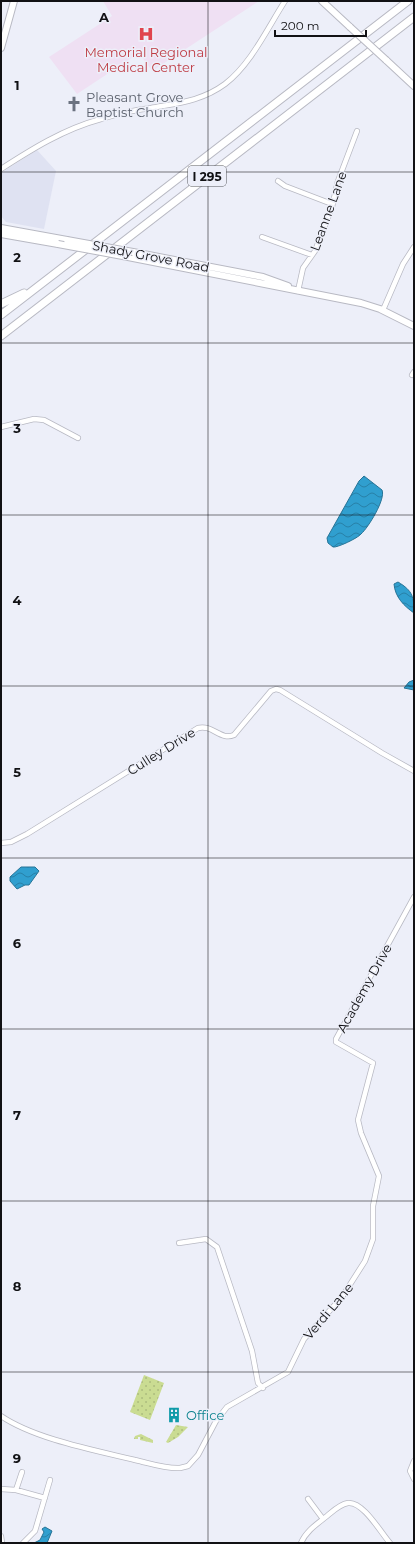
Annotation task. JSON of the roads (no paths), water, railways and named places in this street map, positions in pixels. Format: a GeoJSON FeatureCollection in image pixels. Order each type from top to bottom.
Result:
{"type":"FeatureCollection","features":[{"type":"Feature","properties":{"kind":"highway","name":"I 295"},"geometry":{"type":"LineString","coordinates":[[1,314],[408,1]]}},
{"type":"Feature","properties":{"kind":"highway","name":"I 295"},"geometry":{"type":"LineString","coordinates":[[1,336],[414,17]]}},
{"type":"Feature","properties":{"kind":"highway"},"geometry":{"type":"LineString","coordinates":[[1,304],[40,285]]}},
{"type":"Feature","properties":{"kind":"highway"},"geometry":{"type":"LineString","coordinates":[[1,340],[13,327]]}},
{"type":"Feature","properties":{"kind":"main road"},"geometry":{"type":"LineString","coordinates":[[1,48],[14,1]]}},
{"type":"Feature","properties":{"kind":"main road"},"geometry":{"type":"LineString","coordinates":[[322,1],[414,86]]}},
{"type":"Feature","properties":{"kind":"main road","name":"Shady Grove Road"},"geometry":{"type":"LineString","coordinates":[[1,228],[133,252],[188,266]]}},
{"type":"Feature","properties":{"kind":"main road","name":"Shady Grove Road"},"geometry":{"type":"LineString","coordinates":[[1,234],[128,257],[263,277],[298,291],[361,303],[383,310],[414,326]]}},
{"type":"Feature","properties":{"kind":"street"},"geometry":{"type":"LineString","coordinates":[[1,169],[47,141],[78,127],[133,111],[188,102],[218,89],[232,78],[244,64],[285,1]]}},
{"type":"Feature","properties":{"kind":"street","name":"Leanne Lane"},"geometry":{"type":"LineString","coordinates":[[298,291],[304,268],[312,255],[332,204],[338,181],[357,131]]}},
{"type":"Feature","properties":{"kind":"street"},"geometry":{"type":"LineString","coordinates":[[278,181],[285,186],[332,204]]}},
{"type":"Feature","properties":{"kind":"street"},"geometry":{"type":"LineString","coordinates":[[262,237],[312,255]]}},
{"type":"Feature","properties":{"kind":"street"},"geometry":{"type":"LineString","coordinates":[[383,310],[403,264],[414,247]]}},
{"type":"Feature","properties":{"kind":"street"},"geometry":{"type":"LineString","coordinates":[[1,427],[34,420],[44,420],[78,438]]}},
{"type":"Feature","properties":{"kind":"street","name":"Culley Drive"},"geometry":{"type":"LineString","coordinates":[[1,843],[11,842],[28,834],[198,728],[208,728],[226,737],[234,734],[271,691],[276,689],[280,690],[382,753],[414,770]]}},
{"type":"Feature","properties":{"kind":"street","name":"Academy Drive"},"geometry":{"type":"LineString","coordinates":[[361,1133],[358,1120],[373,1063],[336,1042],[336,1039],[414,897]]}},
{"type":"Feature","properties":{"kind":"street","name":"Verdi Lane"},"geometry":{"type":"LineString","coordinates":[[1,1416],[27,1430],[66,1442],[131,1459],[180,1468],[188,1466],[198,1456],[216,1421],[223,1411],[235,1401],[263,1388],[288,1372],[304,1339],[342,1297],[369,1253],[373,1233],[373,1201],[379,1176],[361,1133]]}},
{"type":"Feature","properties":{"kind":"street"},"geometry":{"type":"LineString","coordinates":[[179,1243],[206,1240],[217,1247],[252,1351],[258,1383],[263,1388]]}},
{"type":"Feature","properties":{"kind":"street"},"geometry":{"type":"LineString","coordinates":[[414,1462],[410,1471],[414,1479]]}},
{"type":"Feature","properties":{"kind":"street"},"geometry":{"type":"LineString","coordinates":[[16,1490],[22,1472]]}},
{"type":"Feature","properties":{"kind":"street"},"geometry":{"type":"LineString","coordinates":[[23,1543],[35,1531],[50,1480]]}},
{"type":"Feature","properties":{"kind":"street"},"geometry":{"type":"LineString","coordinates":[[1,1489],[16,1490],[45,1498]]}},
{"type":"Feature","properties":{"kind":"street"},"geometry":{"type":"LineString","coordinates":[[308,1499],[323,1519]]}},
{"type":"Feature","properties":{"kind":"street"},"geometry":{"type":"LineString","coordinates":[[301,1543],[305,1536],[323,1519],[342,1506],[354,1504],[364,1510],[390,1543]]}},
{"type":"Feature","properties":{"kind":"street"},"geometry":{"type":"LineString","coordinates":[[1,1536],[2,1543]]}},
{"type":"Feature","properties":{"kind":"water"},"geometry":{"type":"Polygon","coordinates":[[[364,476],[382,490],[383,494],[376,513],[368,526],[359,536],[333,547],[328,543],[327,538],[359,481],[364,476]]]}},
{"type":"Feature","properties":{"kind":"water"},"geometry":{"type":"Polygon","coordinates":[[[398,582],[407,588],[412,595],[414,613],[398,597],[394,584],[398,582]]]}},
{"type":"Feature","properties":{"kind":"water"},"geometry":{"type":"Polygon","coordinates":[[[414,680],[414,690],[404,688],[409,682],[414,680]]]}},
{"type":"Feature","properties":{"kind":"water"},"geometry":{"type":"Polygon","coordinates":[[[21,867],[35,867],[39,871],[29,885],[25,885],[17,889],[10,881],[10,877],[21,867]]]}},
{"type":"Feature","properties":{"kind":"water"},"geometry":{"type":"Polygon","coordinates":[[[45,1527],[52,1531],[47,1543],[34,1543],[40,1540],[44,1532],[42,1529],[45,1527]]]}},
{"type":"Feature","properties":{"kind":"place","name":"Memorial Regional Medical Center"},"geometry":{"type":"Point","coordinates":[146,34]}},
{"type":"Feature","properties":{"kind":"place","name":"Pleasant Grove Baptist Church"},"geometry":{"type":"Point","coordinates":[74,104]}},
{"type":"Feature","properties":{"kind":"place","name":"Office"},"geometry":{"type":"Point","coordinates":[174,1415]}}]}
